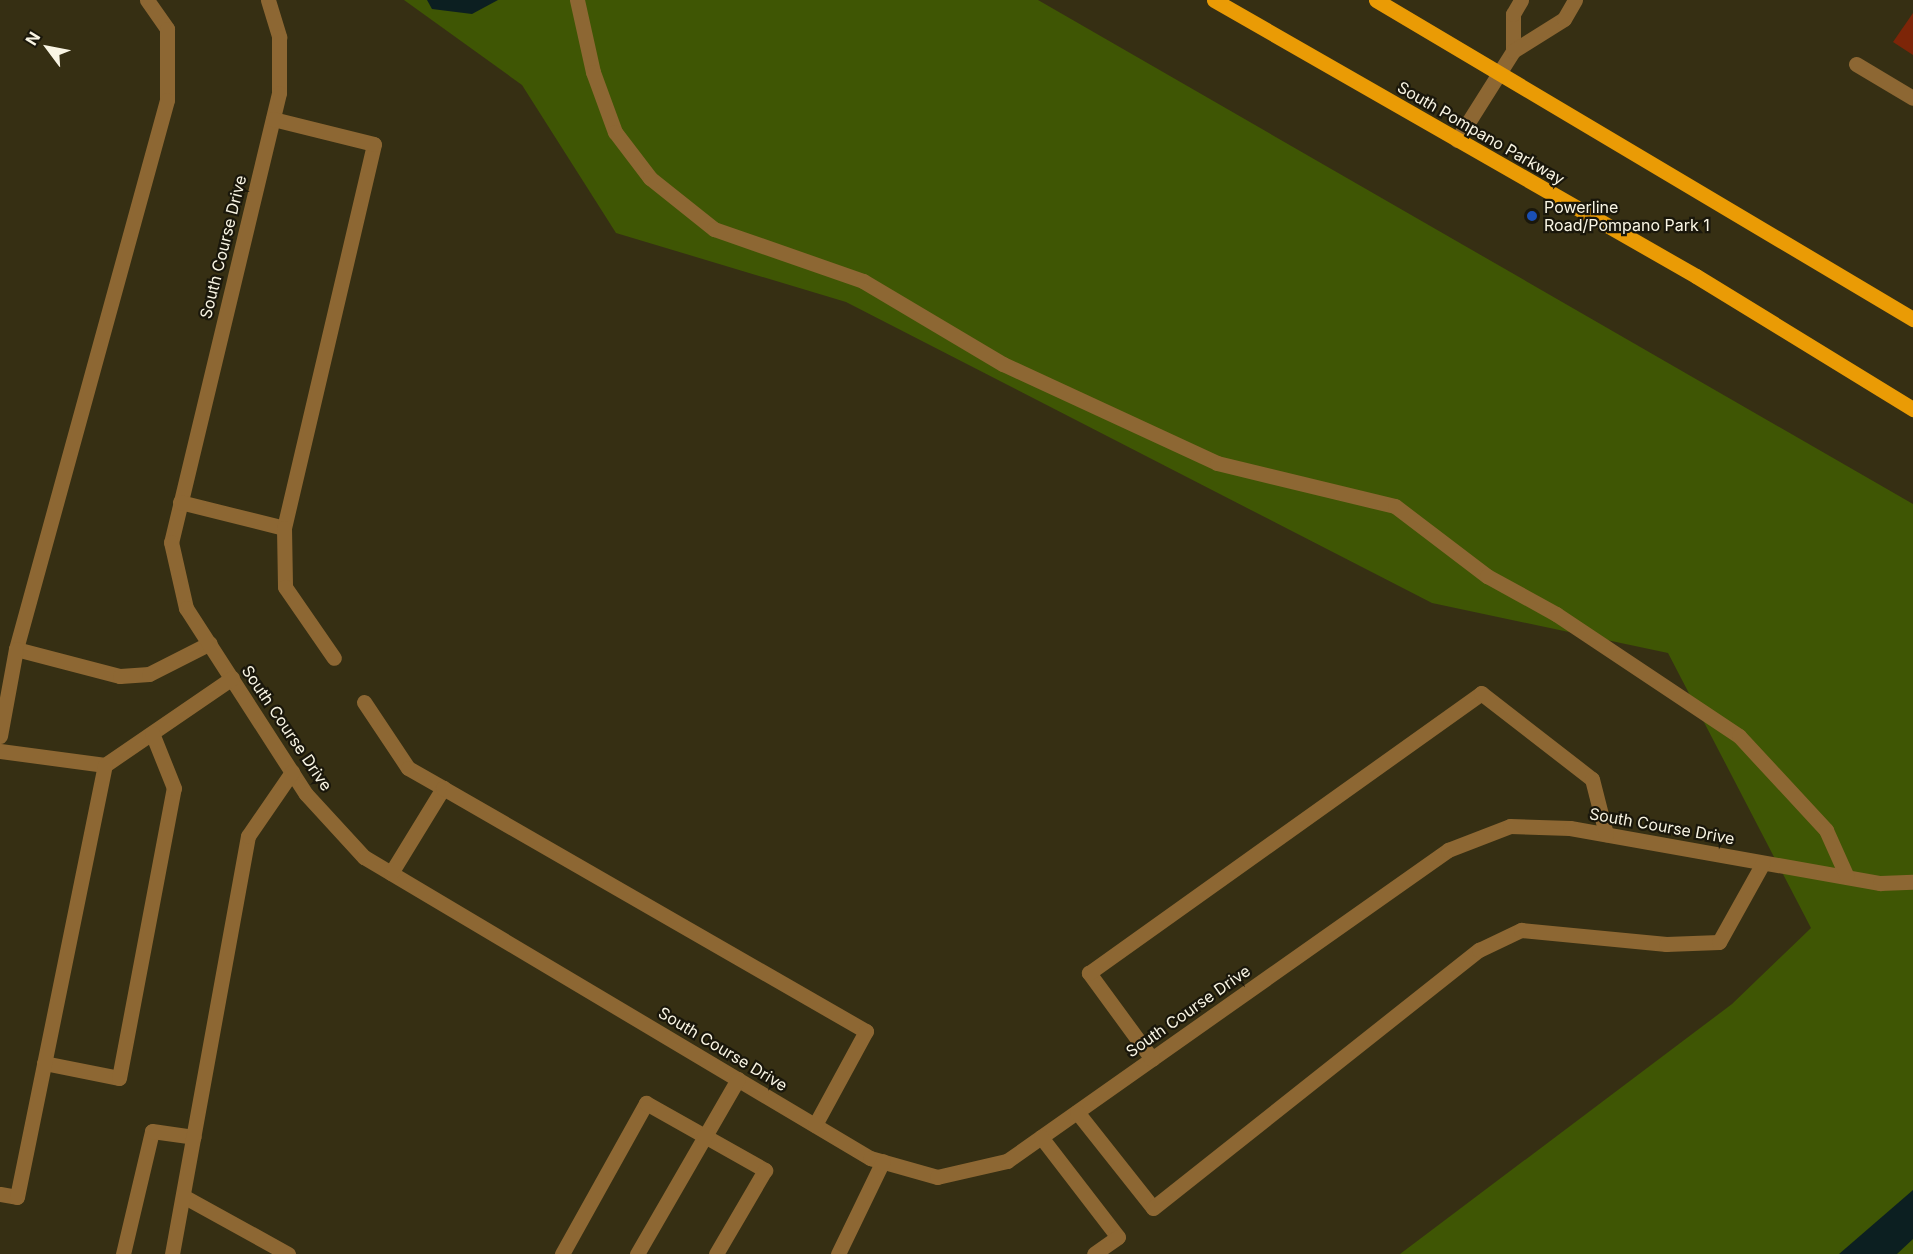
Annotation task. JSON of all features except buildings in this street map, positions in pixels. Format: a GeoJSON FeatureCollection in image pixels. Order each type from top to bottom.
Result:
{"type":"FeatureCollection","features":[{"type":"Feature","properties":{"kind":"main road","name":"South Pompano Parkway"},"geometry":{"type":"LineString","coordinates":[[1214,0],[1696,276],[1913,409]]}},
{"type":"Feature","properties":{"kind":"main road"},"geometry":{"type":"LineString","coordinates":[[1376,0],[1501,72],[1912,318]]}},
{"type":"Feature","properties":{"kind":"street"},"geometry":{"type":"LineString","coordinates":[[0,736],[16,649],[167,100],[167,29],[147,0]]}},
{"type":"Feature","properties":{"kind":"street","name":"South Course Drive"},"geometry":{"type":"LineString","coordinates":[[268,0],[279,38],[279,93],[171,542],[186,608],[292,772],[364,857],[815,1125],[883,1161],[937,1177],[1007,1161],[1448,850],[1510,826],[1606,834],[1847,877],[1913,882]]}},
{"type":"Feature","properties":{"kind":"street"},"geometry":{"type":"LineString","coordinates":[[577,0],[593,72],[615,132],[650,178],[714,229],[863,281],[1003,364],[1217,463],[1395,506],[1487,576],[1556,614],[1739,736],[1826,830],[1847,877]]}},
{"type":"Feature","properties":{"kind":"street"},"geometry":{"type":"LineString","coordinates":[[1513,51],[1513,14],[1521,0]]}},
{"type":"Feature","properties":{"kind":"street"},"geometry":{"type":"LineString","coordinates":[[1457,140],[1513,51],[1564,19],[1575,0]]}},
{"type":"Feature","properties":{"kind":"street"},"geometry":{"type":"LineString","coordinates":[[1856,64],[1913,98]]}},
{"type":"Feature","properties":{"kind":"street"},"geometry":{"type":"LineString","coordinates":[[273,119],[374,144],[284,528],[285,587],[334,658]]}},
{"type":"Feature","properties":{"kind":"street"},"geometry":{"type":"LineString","coordinates":[[180,502],[284,528]]}},
{"type":"Feature","properties":{"kind":"street"},"geometry":{"type":"LineString","coordinates":[[16,649],[120,676],[149,674],[210,644]]}},
{"type":"Feature","properties":{"kind":"street"},"geometry":{"type":"LineString","coordinates":[[0,751],[105,765],[232,678]]}},
{"type":"Feature","properties":{"kind":"street"},"geometry":{"type":"LineString","coordinates":[[1152,1059],[1089,973],[1481,693],[1592,778],[1606,834]]}},
{"type":"Feature","properties":{"kind":"street"},"geometry":{"type":"LineString","coordinates":[[364,702],[408,768],[866,1031],[815,1125]]}},
{"type":"Feature","properties":{"kind":"street"},"geometry":{"type":"LineString","coordinates":[[44,1063],[119,1078],[174,788],[152,733]]}},
{"type":"Feature","properties":{"kind":"street"},"geometry":{"type":"LineString","coordinates":[[0,1194],[17,1197],[105,765]]}},
{"type":"Feature","properties":{"kind":"street"},"geometry":{"type":"LineString","coordinates":[[172,1254],[248,836],[292,772]]}},
{"type":"Feature","properties":{"kind":"street"},"geometry":{"type":"LineString","coordinates":[[390,873],[443,788]]}},
{"type":"Feature","properties":{"kind":"street"},"geometry":{"type":"LineString","coordinates":[[1077,1112],[1153,1208],[1479,950],[1521,930],[1666,944],[1719,942],[1763,863]]}},
{"type":"Feature","properties":{"kind":"street"},"geometry":{"type":"LineString","coordinates":[[637,1254],[738,1079]]}},
{"type":"Feature","properties":{"kind":"street"},"geometry":{"type":"LineString","coordinates":[[562,1254],[646,1103],[765,1170],[716,1254]]}},
{"type":"Feature","properties":{"kind":"street"},"geometry":{"type":"LineString","coordinates":[[123,1254],[152,1131],[194,1137]]}},
{"type":"Feature","properties":{"kind":"street"},"geometry":{"type":"LineString","coordinates":[[1041,1137],[1118,1237],[1094,1254]]}},
{"type":"Feature","properties":{"kind":"street"},"geometry":{"type":"LineString","coordinates":[[838,1254],[883,1161]]}},
{"type":"Feature","properties":{"kind":"street"},"geometry":{"type":"LineString","coordinates":[[183,1196],[288,1254]]}},
{"type":"Feature","properties":{"kind":"green space"},"geometry":{"type":"Polygon","coordinates":[[[404,0],[1038,0],[1913,504],[1913,1254],[1400,1254],[1732,1004],[1811,928],[1668,653],[1432,603],[846,302],[616,233],[522,85],[404,0]]]}},
{"type":"Feature","properties":{"kind":"shaded area"},"geometry":{"type":"Polygon","coordinates":[[[427,0],[498,0],[472,14],[432,9],[427,0]]]}},
{"type":"Feature","properties":{"kind":"shaded area"},"geometry":{"type":"Polygon","coordinates":[[[1913,1190],[1913,1239],[1897,1254],[1839,1254],[1913,1190]]]}},
{"type":"Feature","properties":{"kind":"place","name":"Powerline Road/Pompano Park 1"},"geometry":{"type":"Point","coordinates":[1532,216]}}]}
